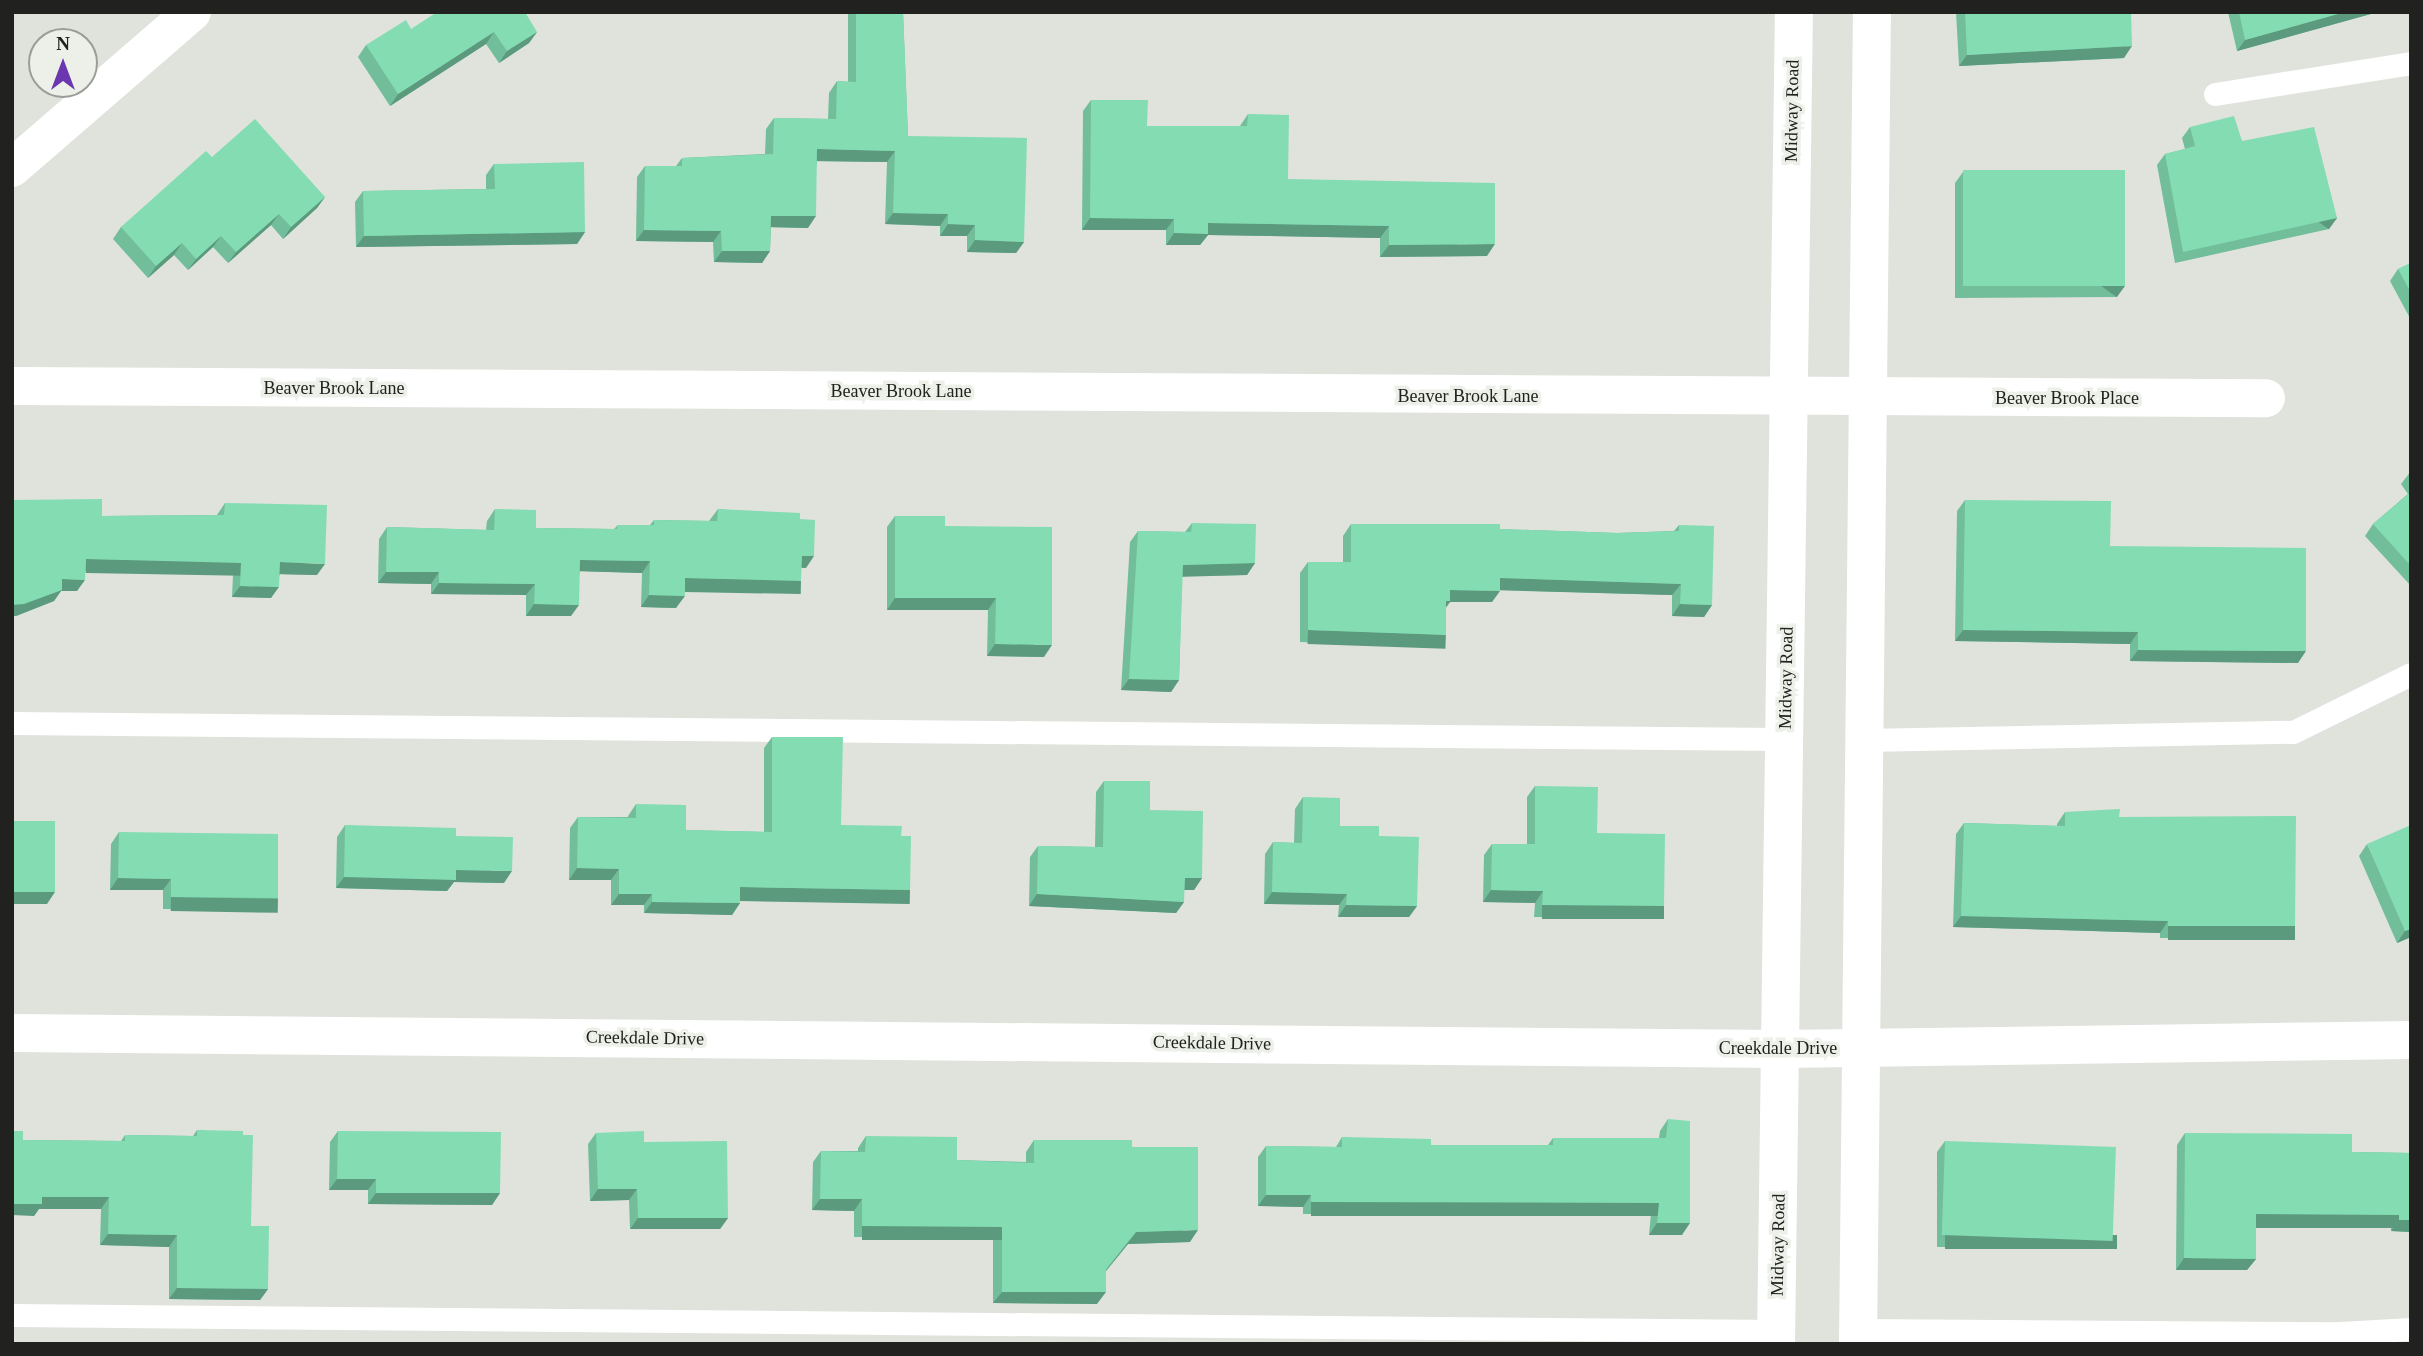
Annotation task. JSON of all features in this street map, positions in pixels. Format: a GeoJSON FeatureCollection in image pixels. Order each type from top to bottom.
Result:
{"type":"FeatureCollection","features":[{"type":"Feature","properties":{"kind":"street"},"geometry":{"type":"LineString","coordinates":[[12,168],[192,12]]}},
{"type":"Feature","properties":{"kind":"street","name":"Midway Road"},"geometry":{"type":"LineString","coordinates":[[1776,1337],[1794,12]]}},
{"type":"Feature","properties":{"kind":"street"},"geometry":{"type":"LineString","coordinates":[[1858,1337],[1872,12]]}},
{"type":"Feature","properties":{"kind":"street","name":"Beaver Brook Lane"},"geometry":{"type":"LineString","coordinates":[[12,386],[1789,399],[1868,397]]}},
{"type":"Feature","properties":{"kind":"street","name":"Beaver Brook Place"},"geometry":{"type":"LineString","coordinates":[[1868,397],[2266,398]]}},
{"type":"Feature","properties":{"kind":"street","name":"Creekdale Drive"},"geometry":{"type":"LineString","coordinates":[[12,1033],[1782,1049],[2411,1040]]}},
{"type":"Feature","properties":{"kind":"lane"},"geometry":{"type":"LineString","coordinates":[[2215,94],[2411,63]]}},
{"type":"Feature","properties":{"kind":"lane"},"geometry":{"type":"LineString","coordinates":[[1864,740],[2293,732],[2411,674]]}},
{"type":"Feature","properties":{"kind":"lane"},"geometry":{"type":"LineString","coordinates":[[12,723],[1785,739]]}},
{"type":"Feature","properties":{"kind":"lane"},"geometry":{"type":"LineString","coordinates":[[12,1315],[1776,1337]]}},
{"type":"Feature","properties":{"kind":"lane"},"geometry":{"type":"LineString","coordinates":[[1858,1337],[2341,1333],[2411,1329]]}},
{"type":"Feature","properties":{"kind":"building"},"geometry":{"type":"Polygon","coordinates":[[[437,12],[525,12],[537,32],[507,51],[494,32],[398,94],[366,45],[406,20],[411,29],[437,12]]]}},
{"type":"Feature","properties":{"kind":"building"},"geometry":{"type":"Polygon","coordinates":[[[856,12],[903,12],[908,136],[1027,138],[1024,242],[975,240],[975,225],[948,224],[948,214],[893,213],[895,151],[817,149],[816,216],[771,216],[770,251],[722,251],[721,231],[644,230],[645,166],[682,166],[682,158],[773,154],[774,118],[836,119],[837,81],[856,82],[856,12]]]}},
{"type":"Feature","properties":{"kind":"building"},"geometry":{"type":"Polygon","coordinates":[[[1965,12],[2131,12],[2132,46],[1967,55],[1965,12]]]}},
{"type":"Feature","properties":{"kind":"building"},"geometry":{"type":"Polygon","coordinates":[[[2239,12],[2345,12],[2245,40],[2239,12]]]}},
{"type":"Feature","properties":{"kind":"building"},"geometry":{"type":"Polygon","coordinates":[[[1091,100],[1148,100],[1147,126],[1247,126],[1248,114],[1289,115],[1288,179],[1495,183],[1495,244],[1389,245],[1389,226],[1208,223],[1208,234],[1174,233],[1174,219],[1090,218],[1091,100]]]}},
{"type":"Feature","properties":{"kind":"building"},"geometry":{"type":"Polygon","coordinates":[[[2234,116],[2242,141],[2314,127],[2337,218],[2183,252],[2165,154],[2195,146],[2190,127],[2234,116]]]}},
{"type":"Feature","properties":{"kind":"building"},"geometry":{"type":"Polygon","coordinates":[[[255,119],[325,197],[291,227],[279,214],[236,252],[221,236],[196,259],[182,243],[156,266],[121,227],[206,151],[212,157],[255,119]]]}},
{"type":"Feature","properties":{"kind":"building"},"geometry":{"type":"Polygon","coordinates":[[[584,162],[585,232],[364,236],[363,191],[495,189],[494,164],[584,162]]]}},
{"type":"Feature","properties":{"kind":"building"},"geometry":{"type":"Polygon","coordinates":[[[1963,170],[2125,170],[2125,286],[1963,286],[1963,170]]]}},
{"type":"Feature","properties":{"kind":"building"},"geometry":{"type":"Polygon","coordinates":[[[2411,263],[2411,293],[2398,269],[2411,263]]]}},
{"type":"Feature","properties":{"kind":"building"},"geometry":{"type":"Polygon","coordinates":[[[2411,492],[2411,566],[2373,524],[2411,492]]]}},
{"type":"Feature","properties":{"kind":"building"},"geometry":{"type":"Polygon","coordinates":[[[102,499],[102,516],[224,515],[225,503],[327,505],[325,564],[280,562],[279,587],[240,586],[241,563],[86,559],[85,580],[62,579],[62,590],[24,604],[12,605],[12,500],[102,499]]]}},
{"type":"Feature","properties":{"kind":"building"},"geometry":{"type":"Polygon","coordinates":[[[1965,500],[2111,501],[2110,546],[2306,548],[2306,651],[2138,650],[2138,632],[1963,630],[1965,500]]]}},
{"type":"Feature","properties":{"kind":"building"},"geometry":{"type":"Polygon","coordinates":[[[495,509],[536,510],[536,528],[617,529],[618,525],[654,525],[654,520],[717,521],[718,509],[800,513],[800,519],[815,520],[814,556],[802,556],[801,581],[685,578],[685,596],[649,595],[650,561],[580,560],[579,605],[534,604],[535,584],[439,583],[439,572],[386,572],[387,527],[494,530],[495,509]]]}},
{"type":"Feature","properties":{"kind":"building"},"geometry":{"type":"Polygon","coordinates":[[[895,516],[945,516],[945,526],[1052,527],[1052,645],[995,644],[996,598],[895,598],[895,516]]]}},
{"type":"Feature","properties":{"kind":"building"},"geometry":{"type":"Polygon","coordinates":[[[1192,523],[1256,524],[1255,563],[1183,565],[1179,680],[1129,679],[1138,531],[1191,532],[1192,523]]]}},
{"type":"Feature","properties":{"kind":"building"},"geometry":{"type":"Polygon","coordinates":[[[1351,524],[1500,524],[1500,529],[1617,533],[1679,531],[1679,525],[1714,526],[1712,605],[1680,604],[1681,584],[1500,578],[1500,591],[1450,590],[1450,601],[1446,601],[1446,635],[1308,630],[1308,562],[1351,562],[1351,524]]]}},
{"type":"Feature","properties":{"kind":"building"},"geometry":{"type":"Polygon","coordinates":[[[772,737],[843,737],[841,825],[902,826],[901,836],[911,836],[910,890],[740,887],[740,903],[652,902],[652,894],[619,894],[619,869],[577,868],[578,817],[636,818],[636,804],[686,805],[686,830],[772,832],[772,737]]]}},
{"type":"Feature","properties":{"kind":"building"},"geometry":{"type":"Polygon","coordinates":[[[1104,781],[1150,781],[1150,810],[1203,811],[1202,878],[1185,878],[1184,902],[1037,894],[1038,846],[1103,847],[1104,781]]]}},
{"type":"Feature","properties":{"kind":"building"},"geometry":{"type":"Polygon","coordinates":[[[1535,786],[1598,787],[1597,833],[1665,834],[1664,906],[1542,905],[1543,891],[1491,890],[1492,844],[1535,844],[1535,786]]]}},
{"type":"Feature","properties":{"kind":"building"},"geometry":{"type":"Polygon","coordinates":[[[1303,797],[1340,798],[1340,826],[1379,826],[1379,836],[1419,837],[1417,906],[1346,905],[1347,894],[1272,892],[1273,842],[1302,843],[1303,797]]]}},
{"type":"Feature","properties":{"kind":"building"},"geometry":{"type":"Polygon","coordinates":[[[2120,809],[2119,817],[2296,816],[2295,926],[2168,926],[2168,921],[1961,916],[1964,823],[2065,826],[2065,812],[2120,809]]]}},
{"type":"Feature","properties":{"kind":"building"},"geometry":{"type":"Polygon","coordinates":[[[12,821],[55,821],[55,892],[12,892],[12,821]]]}},
{"type":"Feature","properties":{"kind":"building"},"geometry":{"type":"Polygon","coordinates":[[[345,825],[456,828],[456,836],[513,837],[512,871],[456,870],[456,880],[344,877],[345,825]]]}},
{"type":"Feature","properties":{"kind":"building"},"geometry":{"type":"Polygon","coordinates":[[[2411,825],[2411,929],[2405,931],[2367,844],[2411,825]]]}},
{"type":"Feature","properties":{"kind":"building"},"geometry":{"type":"Polygon","coordinates":[[[119,832],[278,834],[278,898],[171,897],[171,879],[118,878],[119,832]]]}},
{"type":"Feature","properties":{"kind":"building"},"geometry":{"type":"Polygon","coordinates":[[[1668,1119],[1690,1121],[1690,1223],[1657,1223],[1659,1203],[1311,1202],[1311,1195],[1266,1195],[1266,1146],[1342,1147],[1342,1137],[1431,1139],[1431,1145],[1553,1145],[1553,1138],[1666,1138],[1668,1119]]]}},
{"type":"Feature","properties":{"kind":"building"},"geometry":{"type":"Polygon","coordinates":[[[197,1130],[243,1131],[243,1135],[253,1135],[251,1226],[269,1226],[268,1289],[177,1288],[177,1235],[108,1234],[109,1197],[42,1197],[42,1204],[12,1204],[12,1131],[23,1131],[23,1140],[125,1141],[125,1135],[197,1136],[197,1130]]]}},
{"type":"Feature","properties":{"kind":"building"},"geometry":{"type":"Polygon","coordinates":[[[338,1131],[501,1132],[500,1193],[376,1193],[376,1179],[337,1179],[338,1131]]]}},
{"type":"Feature","properties":{"kind":"building"},"geometry":{"type":"Polygon","coordinates":[[[644,1131],[644,1142],[727,1141],[728,1218],[638,1218],[637,1189],[598,1189],[596,1133],[644,1131]]]}},
{"type":"Feature","properties":{"kind":"building"},"geometry":{"type":"Polygon","coordinates":[[[2185,1133],[2352,1134],[2352,1152],[2411,1153],[2411,1220],[2399,1220],[2399,1215],[2256,1214],[2256,1259],[2184,1258],[2185,1133]]]}},
{"type":"Feature","properties":{"kind":"building"},"geometry":{"type":"Polygon","coordinates":[[[866,1136],[957,1137],[957,1160],[1034,1163],[1034,1140],[1132,1140],[1132,1147],[1198,1147],[1198,1230],[1136,1232],[1106,1269],[1106,1292],[1002,1292],[1002,1227],[862,1226],[862,1199],[820,1199],[821,1151],[865,1152],[866,1136]]]}},
{"type":"Feature","properties":{"kind":"building"},"geometry":{"type":"Polygon","coordinates":[[[1945,1141],[2116,1147],[2113,1241],[1942,1235],[1945,1141]]]}}]}
